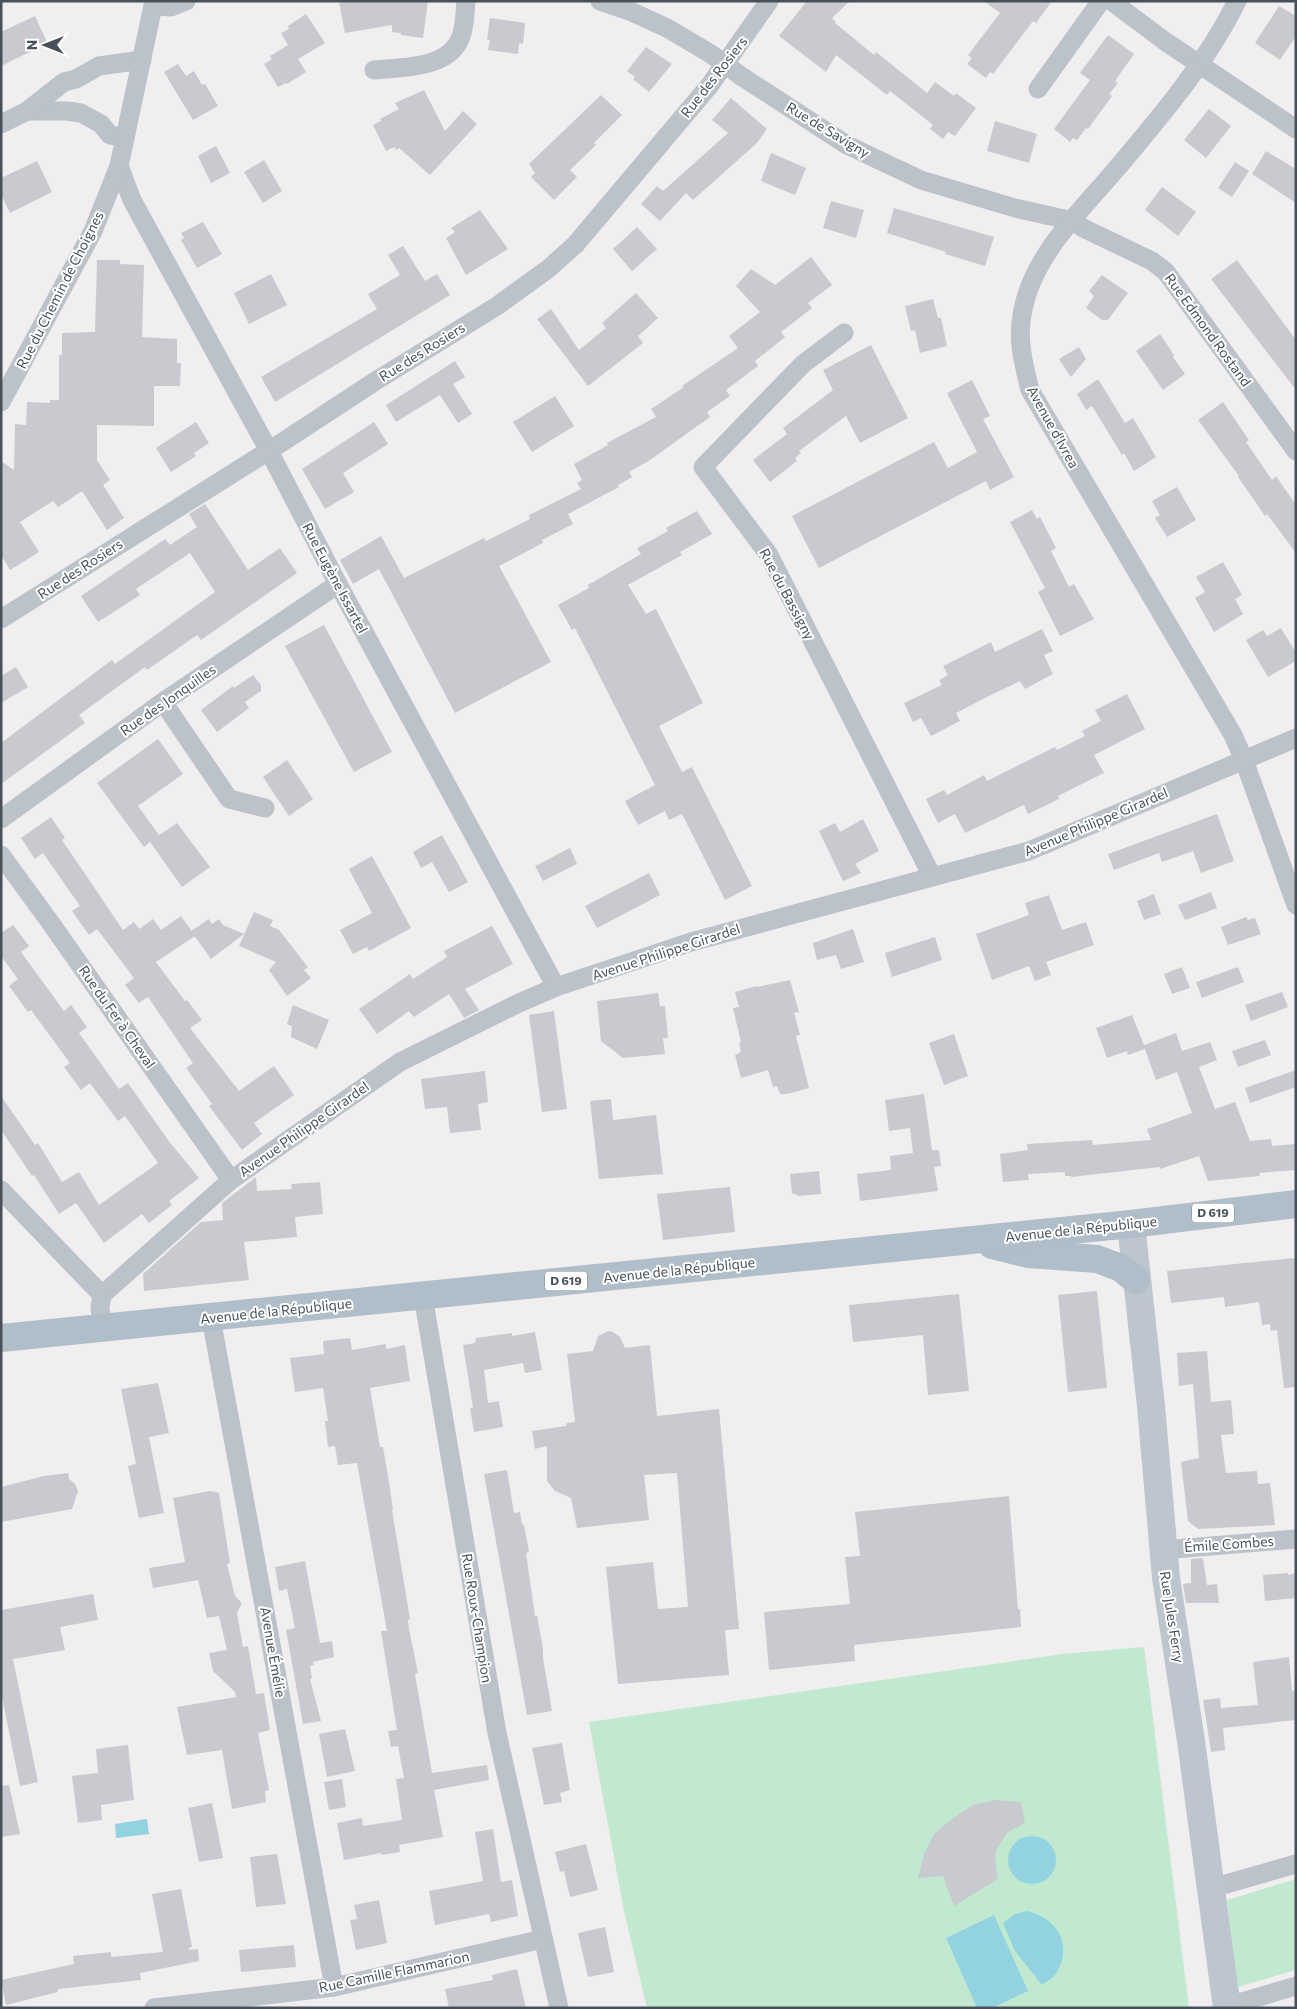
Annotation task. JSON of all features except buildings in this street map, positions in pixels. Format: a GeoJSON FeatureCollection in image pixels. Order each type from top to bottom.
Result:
{"type":"FeatureCollection","features":[{"type":"Feature","properties":{"kind":"main road","name":"Avenue de la République"},"geometry":{"type":"LineString","coordinates":[[1,1338],[1131,1224],[1296,1204]]}},
{"type":"Feature","properties":{"kind":"main road"},"geometry":{"type":"LineString","coordinates":[[974,1240],[1028,1254],[1096,1259],[1121,1268],[1136,1280]]}},
{"type":"Feature","properties":{"kind":"street"},"geometry":{"type":"LineString","coordinates":[[154,4],[171,8],[186,1]]}},
{"type":"Feature","properties":{"kind":"street"},"geometry":{"type":"LineString","coordinates":[[374,70],[432,63],[455,49],[462,33],[466,1]]}},
{"type":"Feature","properties":{"kind":"street","name":"Rue de Savigny"},"geometry":{"type":"LineString","coordinates":[[600,1],[632,12],[667,28],[711,54],[847,145],[921,180],[1015,208],[1073,221]]}},
{"type":"Feature","properties":{"kind":"street","name":"Rue des Rosiers"},"geometry":{"type":"LineString","coordinates":[[1,619],[497,306],[548,269],[574,245],[710,85],[769,1]]}},
{"type":"Feature","properties":{"kind":"street"},"geometry":{"type":"LineString","coordinates":[[1038,89],[1101,1]]}},
{"type":"Feature","properties":{"kind":"street"},"geometry":{"type":"LineString","coordinates":[[1111,1],[1166,42],[1199,62],[1296,128]]}},
{"type":"Feature","properties":{"kind":"street","name":"Avenue d'Ivrea"},"geometry":{"type":"LineString","coordinates":[[1237,1],[1228,20],[1173,99],[1046,254],[1028,290],[1022,314],[1020,335],[1022,356],[1030,390],[1233,736],[1244,760],[1296,905]]}},
{"type":"Feature","properties":{"kind":"street","name":"Rue du Chemin de Choignes"},"geometry":{"type":"LineString","coordinates":[[1,402],[93,231],[119,166],[154,4]]}},
{"type":"Feature","properties":{"kind":"street"},"geometry":{"type":"LineString","coordinates":[[1,124],[28,111],[64,82],[76,79],[99,66],[142,60]]}},
{"type":"Feature","properties":{"kind":"street"},"geometry":{"type":"LineString","coordinates":[[76,79],[74,94],[81,114]]}},
{"type":"Feature","properties":{"kind":"street"},"geometry":{"type":"LineString","coordinates":[[28,111],[67,110],[81,114],[101,124],[110,135],[125,138]]}},
{"type":"Feature","properties":{"kind":"street","name":"Rue Eugène Issartel"},"geometry":{"type":"LineString","coordinates":[[119,166],[132,200],[269,450],[338,584],[556,987]]}},
{"type":"Feature","properties":{"kind":"street","name":"Rue Edmond Rostand"},"geometry":{"type":"LineString","coordinates":[[1073,221],[1083,228],[1152,261],[1166,272],[1296,451]]}},
{"type":"Feature","properties":{"kind":"street","name":"Rue du Bassigny"},"geometry":{"type":"LineString","coordinates":[[844,333],[803,364],[703,468],[769,555],[932,876]]}},
{"type":"Feature","properties":{"kind":"street","name":"Rue des Jonquilles"},"geometry":{"type":"LineString","coordinates":[[1,819],[162,702],[338,584]]}},
{"type":"Feature","properties":{"kind":"street"},"geometry":{"type":"LineString","coordinates":[[162,702],[229,799],[265,808]]}},
{"type":"Feature","properties":{"kind":"street","name":"Avenue Philippe Girardel"},"geometry":{"type":"LineString","coordinates":[[102,1295],[231,1180],[400,1062],[520,1003],[556,987],[692,942],[1029,851],[1296,738]]}},
{"type":"Feature","properties":{"kind":"street","name":"Rue du Fer à Cheval"},"geometry":{"type":"LineString","coordinates":[[1,855],[62,938],[231,1180]]}},
{"type":"Feature","properties":{"kind":"street"},"geometry":{"type":"LineString","coordinates":[[1,1190],[102,1295],[100,1308],[103,1329]]}},
{"type":"Feature","properties":{"kind":"street","name":"Rue Jules Ferry"},"geometry":{"type":"LineString","coordinates":[[1131,1224],[1151,1406],[1162,1550],[1228,2007]]}},
{"type":"Feature","properties":{"kind":"street","name":"Rue Roux-Champion"},"geometry":{"type":"LineString","coordinates":[[423,1296],[497,1733],[559,2008]]}},
{"type":"Feature","properties":{"kind":"street","name":"Avenue Émélie"},"geometry":{"type":"LineString","coordinates":[[211,1318],[334,1987]]}},
{"type":"Feature","properties":{"kind":"street","name":"Émile Combes"},"geometry":{"type":"LineString","coordinates":[[1162,1550],[1296,1539]]}},
{"type":"Feature","properties":{"kind":"street"},"geometry":{"type":"LineString","coordinates":[[1212,1888],[1296,1864]]}},
{"type":"Feature","properties":{"kind":"street","name":"Rue Camille Flammarion"},"geometry":{"type":"LineString","coordinates":[[154,2008],[334,1987],[543,1938]]}},
{"type":"Feature","properties":{"kind":"street"},"geometry":{"type":"LineString","coordinates":[[1228,2007],[1296,1986]]}},
{"type":"Feature","properties":{"kind":"green space"},"geometry":{"type":"Polygon","coordinates":[[[1144,1647],[1189,2008],[647,2008],[624,1911],[589,1722],[1063,1654],[1144,1647]]]}},
{"type":"Feature","properties":{"kind":"green space"},"geometry":{"type":"Polygon","coordinates":[[[1296,1879],[1296,1970],[1238,1987],[1227,1900],[1296,1879]]]}},
{"type":"Feature","properties":{"kind":"water"},"geometry":{"type":"Polygon","coordinates":[[[147,1819],[149,1834],[116,1838],[115,1824],[147,1819]]]}},
{"type":"Feature","properties":{"kind":"water"},"geometry":{"type":"Polygon","coordinates":[[[1032,1836],[1041,1838],[1049,1843],[1054,1851],[1056,1860],[1054,1869],[1049,1877],[1041,1882],[1032,1884],[1023,1882],[1015,1877],[1010,1869],[1008,1860],[1010,1851],[1015,1843],[1023,1838],[1032,1836]]]}},
{"type":"Feature","properties":{"kind":"water"},"geometry":{"type":"Polygon","coordinates":[[[1027,1911],[1038,1914],[1054,1926],[1062,1942],[1062,1962],[1052,1978],[1042,1985],[1015,1951],[1003,1923],[1015,1914],[1027,1911]]]}},
{"type":"Feature","properties":{"kind":"water"},"geometry":{"type":"Polygon","coordinates":[[[994,1915],[1028,1991],[992,2008],[977,2008],[946,1938],[994,1915]]]}}]}
